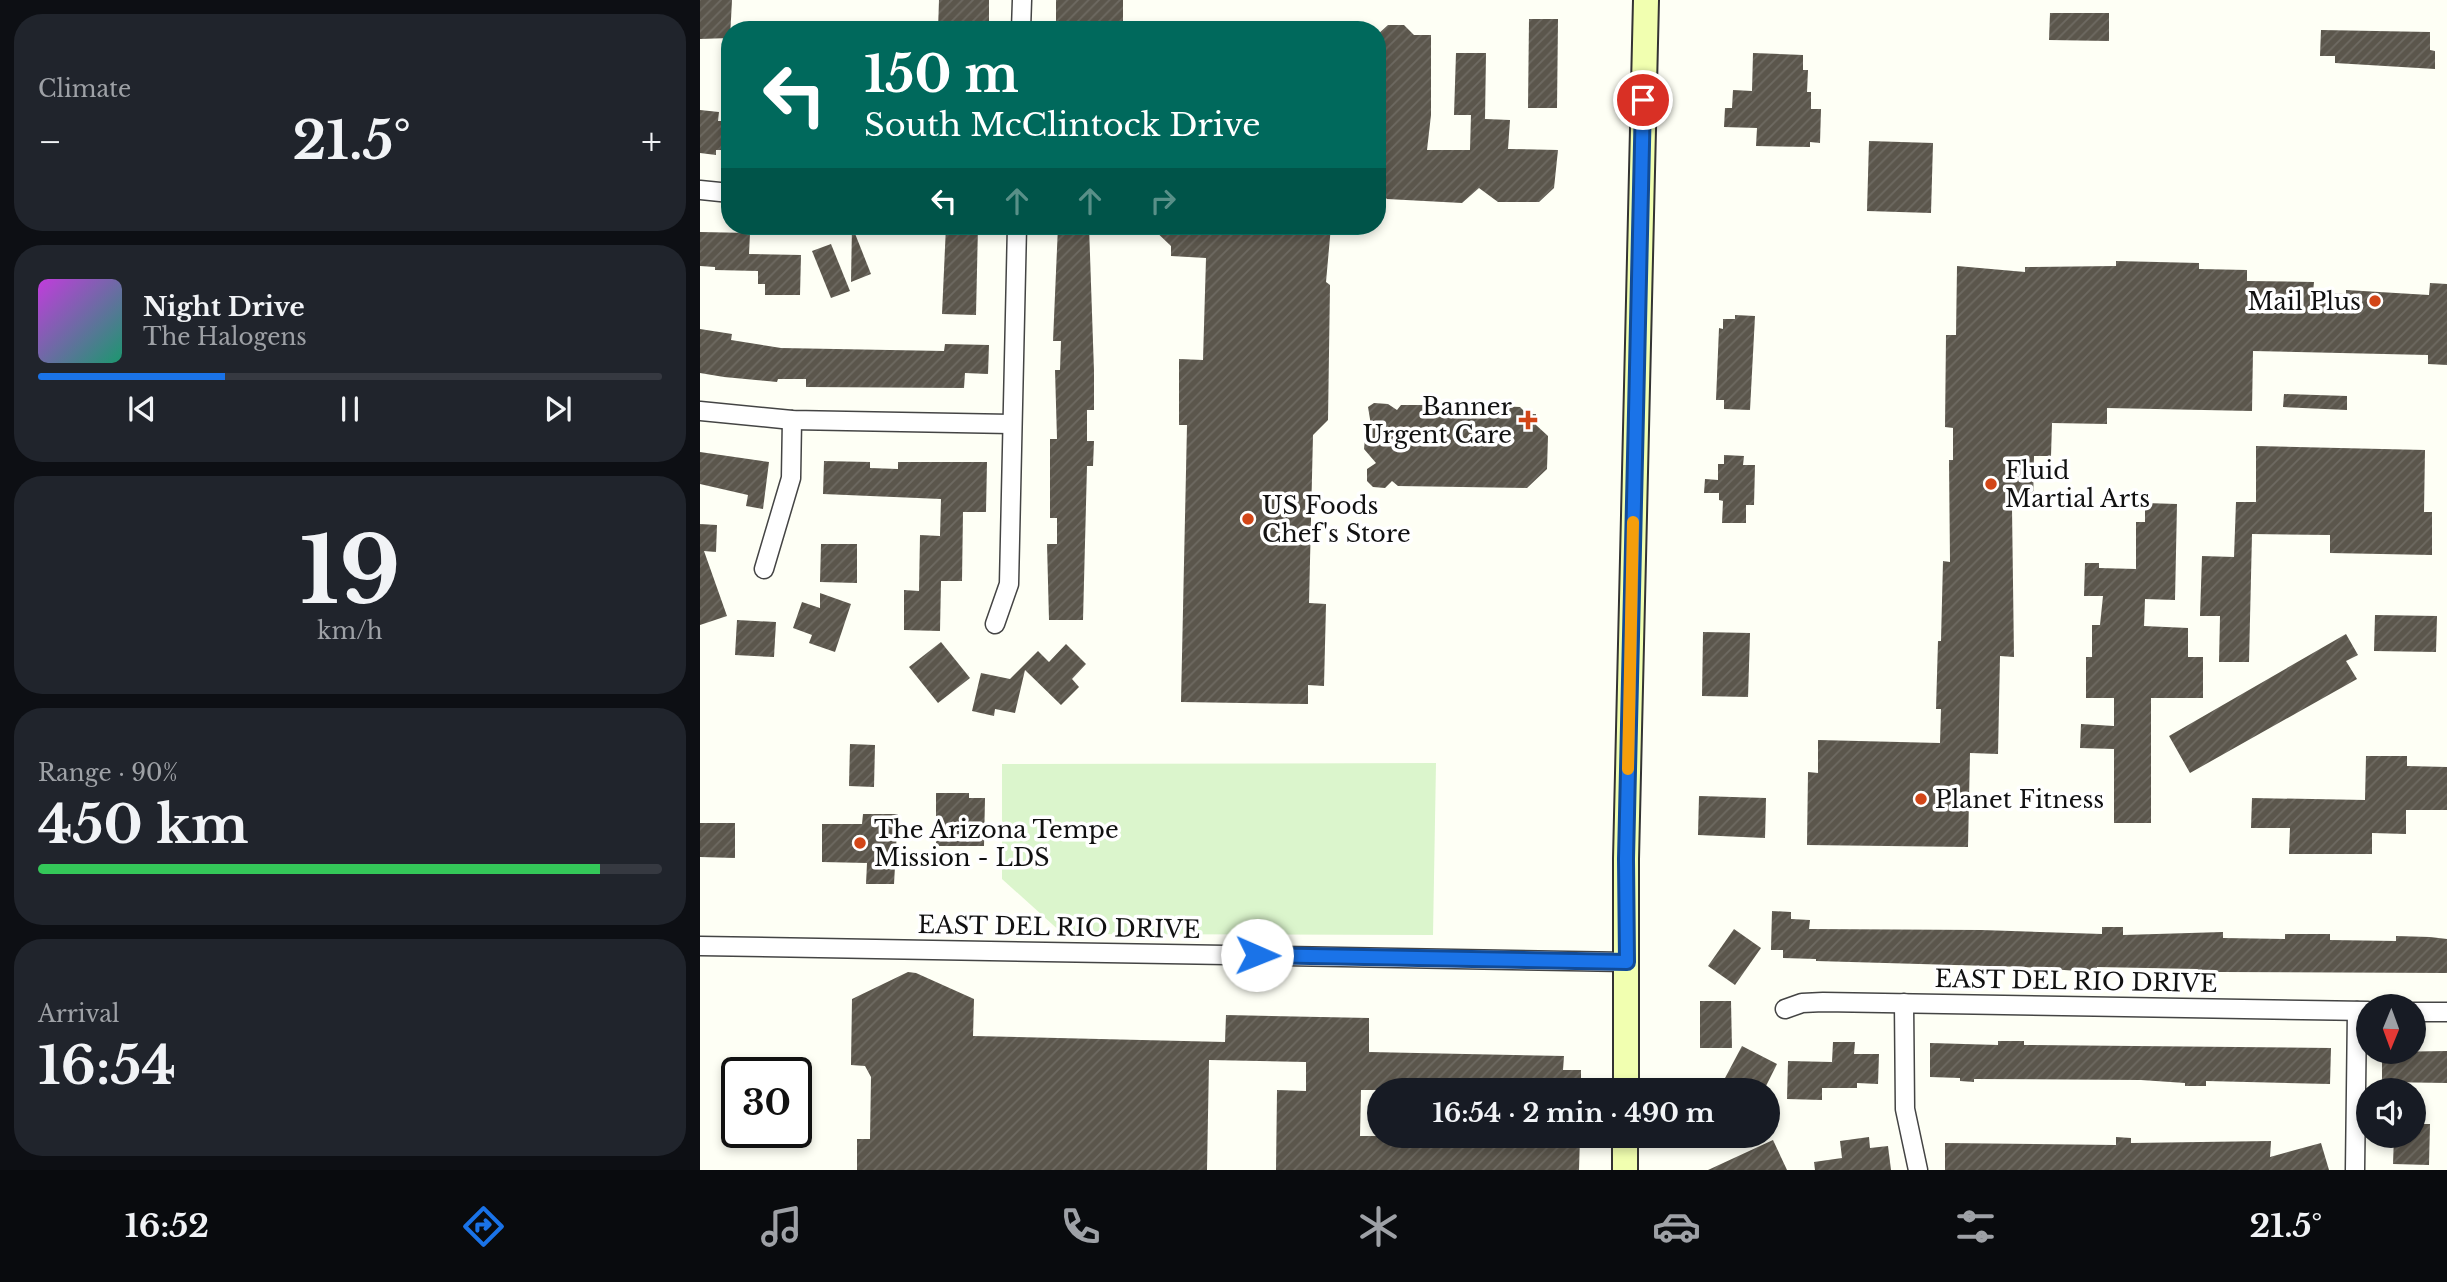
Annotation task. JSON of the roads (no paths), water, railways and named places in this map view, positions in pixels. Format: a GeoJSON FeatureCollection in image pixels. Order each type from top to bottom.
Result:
{"type":"FeatureCollection","features":[{"type":"Feature","properties":{"kind":"main road"},"geometry":{"type":"LineString","coordinates":[[1626,1078],[1626,859],[1646,0]]}},
{"type":"Feature","properties":{"kind":"main road"},"geometry":{"type":"LineString","coordinates":[[1625,1148],[1625,1170]]}},
{"type":"Feature","properties":{"kind":"street"},"geometry":{"type":"LineString","coordinates":[[1021,21],[1022,0]]}},
{"type":"Feature","properties":{"kind":"street"},"geometry":{"type":"LineString","coordinates":[[700,190],[721,192]]}},
{"type":"Feature","properties":{"kind":"street"},"geometry":{"type":"LineString","coordinates":[[995,624],[1009,584],[1017,235]]}},
{"type":"Feature","properties":{"kind":"street"},"geometry":{"type":"LineString","coordinates":[[700,411],[792,421],[1011,424]]}},
{"type":"Feature","properties":{"kind":"street"},"geometry":{"type":"LineString","coordinates":[[764,569],[791,478],[792,421]]}},
{"type":"Feature","properties":{"kind":"street","name":"EAST DEL RIO DRIVE"},"geometry":{"type":"LineString","coordinates":[[700,946],[1627,962]]}},
{"type":"Feature","properties":{"kind":"street","name":"EAST DEL RIO DRIVE"},"geometry":{"type":"LineString","coordinates":[[1785,1009],[1813,1002],[2356,1011]]}},
{"type":"Feature","properties":{"kind":"street"},"geometry":{"type":"LineString","coordinates":[[1904,1003],[1905,1109],[1918,1170]]}},
{"type":"Feature","properties":{"kind":"street"},"geometry":{"type":"LineString","coordinates":[[2426,1012],[2447,1012]]}},
{"type":"Feature","properties":{"kind":"street"},"geometry":{"type":"LineString","coordinates":[[2355,1170],[2360,1064]]}},
{"type":"Feature","properties":{"kind":"place","name":"Mail Plus"},"geometry":{"type":"Point","coordinates":[2375,301]}},
{"type":"Feature","properties":{"kind":"place","name":"Banner Urgent Care"},"geometry":{"type":"Point","coordinates":[1528,420]}},
{"type":"Feature","properties":{"kind":"place","name":"Fluid Martial Arts"},"geometry":{"type":"Point","coordinates":[1991,484]}},
{"type":"Feature","properties":{"kind":"place","name":"US Foods Chef's Store"},"geometry":{"type":"Point","coordinates":[1248,519]}},
{"type":"Feature","properties":{"kind":"place","name":"Planet Fitness"},"geometry":{"type":"Point","coordinates":[1921,799]}},
{"type":"Feature","properties":{"kind":"place","name":"The Arizona Tempe Mission - LDS"},"geometry":{"type":"Point","coordinates":[860,843]}}]}
